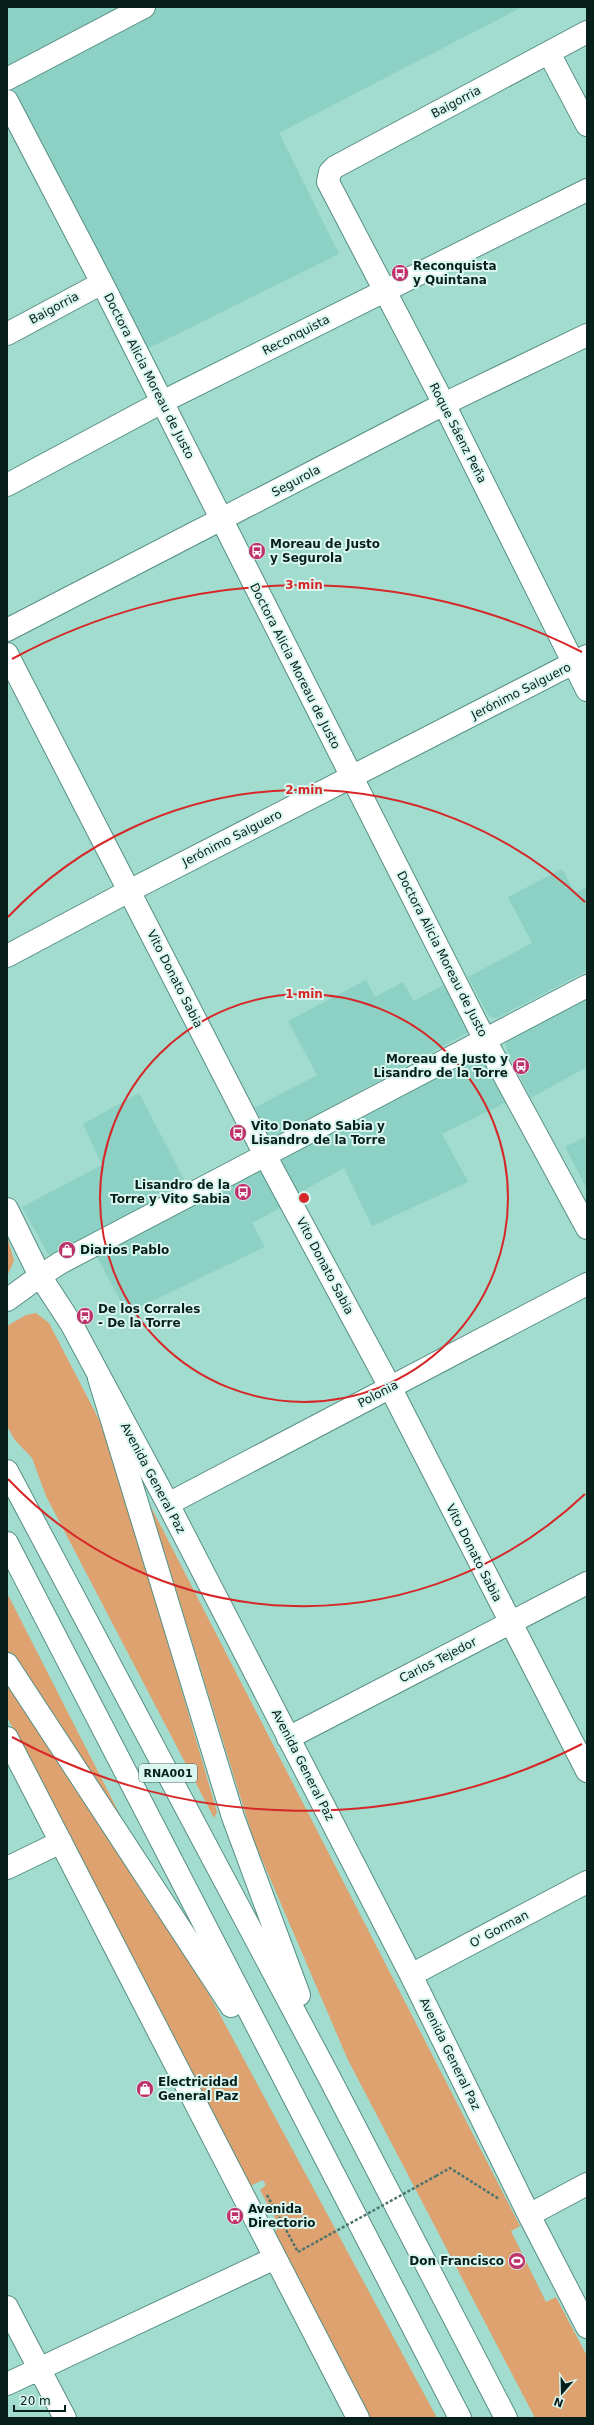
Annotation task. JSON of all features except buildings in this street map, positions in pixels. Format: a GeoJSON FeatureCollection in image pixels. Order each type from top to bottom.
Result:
{"type":"FeatureCollection","features":[{"type":"Feature","properties":{"kind":"main road"},"geometry":{"type":"LineString","coordinates":[[7,79],[144,7]]}},
{"type":"Feature","properties":{"kind":"main road","name":"Baigorria"},"geometry":{"type":"LineString","coordinates":[[328,177],[335,167],[587,32]]}},
{"type":"Feature","properties":{"kind":"main road"},"geometry":{"type":"LineString","coordinates":[[549,53],[587,125]]}},
{"type":"Feature","properties":{"kind":"main road","name":"Doctora Alicia Moreau de Justo"},"geometry":{"type":"LineString","coordinates":[[7,102],[102,282],[485,1040],[587,1228]]}},
{"type":"Feature","properties":{"kind":"main road","name":"Roque Sáenz Peña"},"geometry":{"type":"LineString","coordinates":[[328,177],[331,189],[384,291],[580,660],[587,690]]}},
{"type":"Feature","properties":{"kind":"main road","name":"Reconquista"},"geometry":{"type":"LineString","coordinates":[[7,485],[162,402],[587,190]]}},
{"type":"Feature","properties":{"kind":"main road","name":"Baigorria"},"geometry":{"type":"LineString","coordinates":[[7,334],[102,282]]}},
{"type":"Feature","properties":{"kind":"main road","name":"Segurola"},"geometry":{"type":"LineString","coordinates":[[7,630],[444,404],[587,335]]}},
{"type":"Feature","properties":{"kind":"main road","name":"Vito Donato Sabia"},"geometry":{"type":"LineString","coordinates":[[7,654],[265,1155],[390,1387],[509,1623],[587,1771]]}},
{"type":"Feature","properties":{"kind":"main road","name":"Jerónimo Salguero"},"geometry":{"type":"LineString","coordinates":[[7,956],[129,891],[580,660]]}},
{"type":"Feature","properties":{"kind":"main road"},"geometry":{"type":"LineString","coordinates":[[7,1300],[60,1263],[587,986]]}},
{"type":"Feature","properties":{"kind":"main road","name":"Avenida General Paz"},"geometry":{"type":"LineString","coordinates":[[7,1209],[40,1276],[72,1325],[99,1378],[168,1504],[411,1975],[529,2215],[587,2327]]}},
{"type":"Feature","properties":{"kind":"main road","name":"Polonia"},"geometry":{"type":"LineString","coordinates":[[168,1504],[587,1284]]}},
{"type":"Feature","properties":{"kind":"main road"},"geometry":{"type":"LineString","coordinates":[[99,1378],[233,1817],[328,2075]]}},
{"type":"Feature","properties":{"kind":"main road","name":"RNA001"},"geometry":{"type":"LineString","coordinates":[[7,1471],[328,2075],[506,2418]]}},
{"type":"Feature","properties":{"kind":"main road","name":"RNA001"},"geometry":{"type":"LineString","coordinates":[[7,1542],[299,2110],[460,2418]]}},
{"type":"Feature","properties":{"kind":"main road","name":"Carlos Tejedor"},"geometry":{"type":"LineString","coordinates":[[288,1738],[587,1583]]}},
{"type":"Feature","properties":{"kind":"main road"},"geometry":{"type":"LineString","coordinates":[[7,1664],[299,2110]]}},
{"type":"Feature","properties":{"kind":"main road"},"geometry":{"type":"LineString","coordinates":[[7,1738],[358,2418]]}},
{"type":"Feature","properties":{"kind":"main road"},"geometry":{"type":"LineString","coordinates":[[7,1868],[61,1842]]}},
{"type":"Feature","properties":{"kind":"main road","name":"O' Gorman"},"geometry":{"type":"LineString","coordinates":[[411,1975],[587,1882]]}},
{"type":"Feature","properties":{"kind":"main road"},"geometry":{"type":"LineString","coordinates":[[529,2215],[587,2184]]}},
{"type":"Feature","properties":{"kind":"main road"},"geometry":{"type":"LineString","coordinates":[[7,2384],[275,2258]]}},
{"type":"Feature","properties":{"kind":"main road"},"geometry":{"type":"LineString","coordinates":[[7,2307],[64,2418]]}},
{"type":"Feature","properties":{"kind":"path"},"geometry":{"type":"LineString","coordinates":[[264,2190],[298,2252],[450,2168],[502,2201]]}},
{"type":"Feature","properties":{"kind":"shaded area"},"geometry":{"type":"Polygon","coordinates":[[[7,7],[522,7],[279,133],[339,254],[143,351],[7,74],[7,7]]]}},
{"type":"Feature","properties":{"kind":"shaded area"},"geometry":{"type":"Polygon","coordinates":[[[562,869],[575,893],[587,887],[587,971],[497,1018],[491,1017],[487,1013],[468,977],[532,943],[508,897],[562,869]]]}},
{"type":"Feature","properties":{"kind":"shaded area"},"geometry":{"type":"Polygon","coordinates":[[[366,980],[375,997],[403,982],[414,1001],[449,982],[470,1031],[280,1135],[268,1135],[254,1108],[317,1075],[288,1021],[366,980]]]}},
{"type":"Feature","properties":{"kind":"shaded area"},"geometry":{"type":"Polygon","coordinates":[[[587,994],[587,1067],[531,1098],[507,1052],[505,1040],[587,994]]]}},
{"type":"Feature","properties":{"kind":"shaded area"},"geometry":{"type":"Polygon","coordinates":[[[480,1052],[511,1100],[442,1134],[468,1182],[372,1226],[344,1168],[297,1194],[282,1164],[283,1157],[480,1052]]]}},
{"type":"Feature","properties":{"kind":"shaded area"},"geometry":{"type":"Polygon","coordinates":[[[139,1093],[187,1185],[52,1255],[48,1254],[22,1207],[102,1165],[83,1124],[139,1093]]]}},
{"type":"Feature","properties":{"kind":"shaded area"},"geometry":{"type":"Polygon","coordinates":[[[587,1136],[587,1189],[565,1147],[587,1136]]]}},
{"type":"Feature","properties":{"kind":"shaded area"},"geometry":{"type":"Polygon","coordinates":[[[259,1166],[285,1205],[252,1223],[265,1247],[127,1313],[96,1255],[259,1166]]]}},
{"type":"Feature","properties":{"kind":"shaded area"},"geometry":{"type":"Polygon","coordinates":[[[7,1236],[14,1261],[7,1276],[7,1236]]]}},
{"type":"Feature","properties":{"kind":"shaded area"},"geometry":{"type":"Polygon","coordinates":[[[36,1313],[49,1323],[108,1437],[217,1812],[214,1818],[46,1496],[32,1458],[14,1439],[7,1426],[7,1326],[26,1315],[36,1313]]]}},
{"type":"Feature","properties":{"kind":"shaded area"},"geometry":{"type":"Polygon","coordinates":[[[149,1503],[520,2226],[511,2231],[546,2302],[556,2297],[587,2356],[587,2418],[535,2418],[348,2060],[254,1841],[149,1503]]]}},
{"type":"Feature","properties":{"kind":"shaded area"},"geometry":{"type":"Polygon","coordinates":[[[7,1593],[140,1854],[7,1653],[7,1593]]]}},
{"type":"Feature","properties":{"kind":"shaded area"},"geometry":{"type":"Polygon","coordinates":[[[7,1683],[205,1987],[437,2418],[371,2418],[274,2232],[280,2227],[260,2190],[266,2185],[263,2180],[250,2186],[7,1717],[7,1683]]]}},
{"type":"Feature","properties":{"kind":"place","name":"Reconquista y Quintana"},"geometry":{"type":"Point","coordinates":[400,273]}},
{"type":"Feature","properties":{"kind":"place","name":"Moreau de Justo y Segurola"},"geometry":{"type":"Point","coordinates":[257,551]}},
{"type":"Feature","properties":{"kind":"place","name":"Moreau de Justo y Lisandro de la Torre"},"geometry":{"type":"Point","coordinates":[521,1066]}},
{"type":"Feature","properties":{"kind":"place","name":"Vito Donato Sabia y Lisandro de la Torre"},"geometry":{"type":"Point","coordinates":[238,1133]}},
{"type":"Feature","properties":{"kind":"place","name":"Lisandro de la Torre y Vito Sabia"},"geometry":{"type":"Point","coordinates":[243,1192]}},
{"type":"Feature","properties":{"kind":"place","name":"Diarios Pablo"},"geometry":{"type":"Point","coordinates":[67,1250]}},
{"type":"Feature","properties":{"kind":"place","name":"De los Corrales - De la Torre"},"geometry":{"type":"Point","coordinates":[85,1316]}},
{"type":"Feature","properties":{"kind":"place","name":"Electricidad General Paz"},"geometry":{"type":"Point","coordinates":[145,2089]}},
{"type":"Feature","properties":{"kind":"place","name":"Avenida Directorio"},"geometry":{"type":"Point","coordinates":[235,2216]}},
{"type":"Feature","properties":{"kind":"place","name":"Don Francisco"},"geometry":{"type":"Point","coordinates":[517,2261]}}]}
